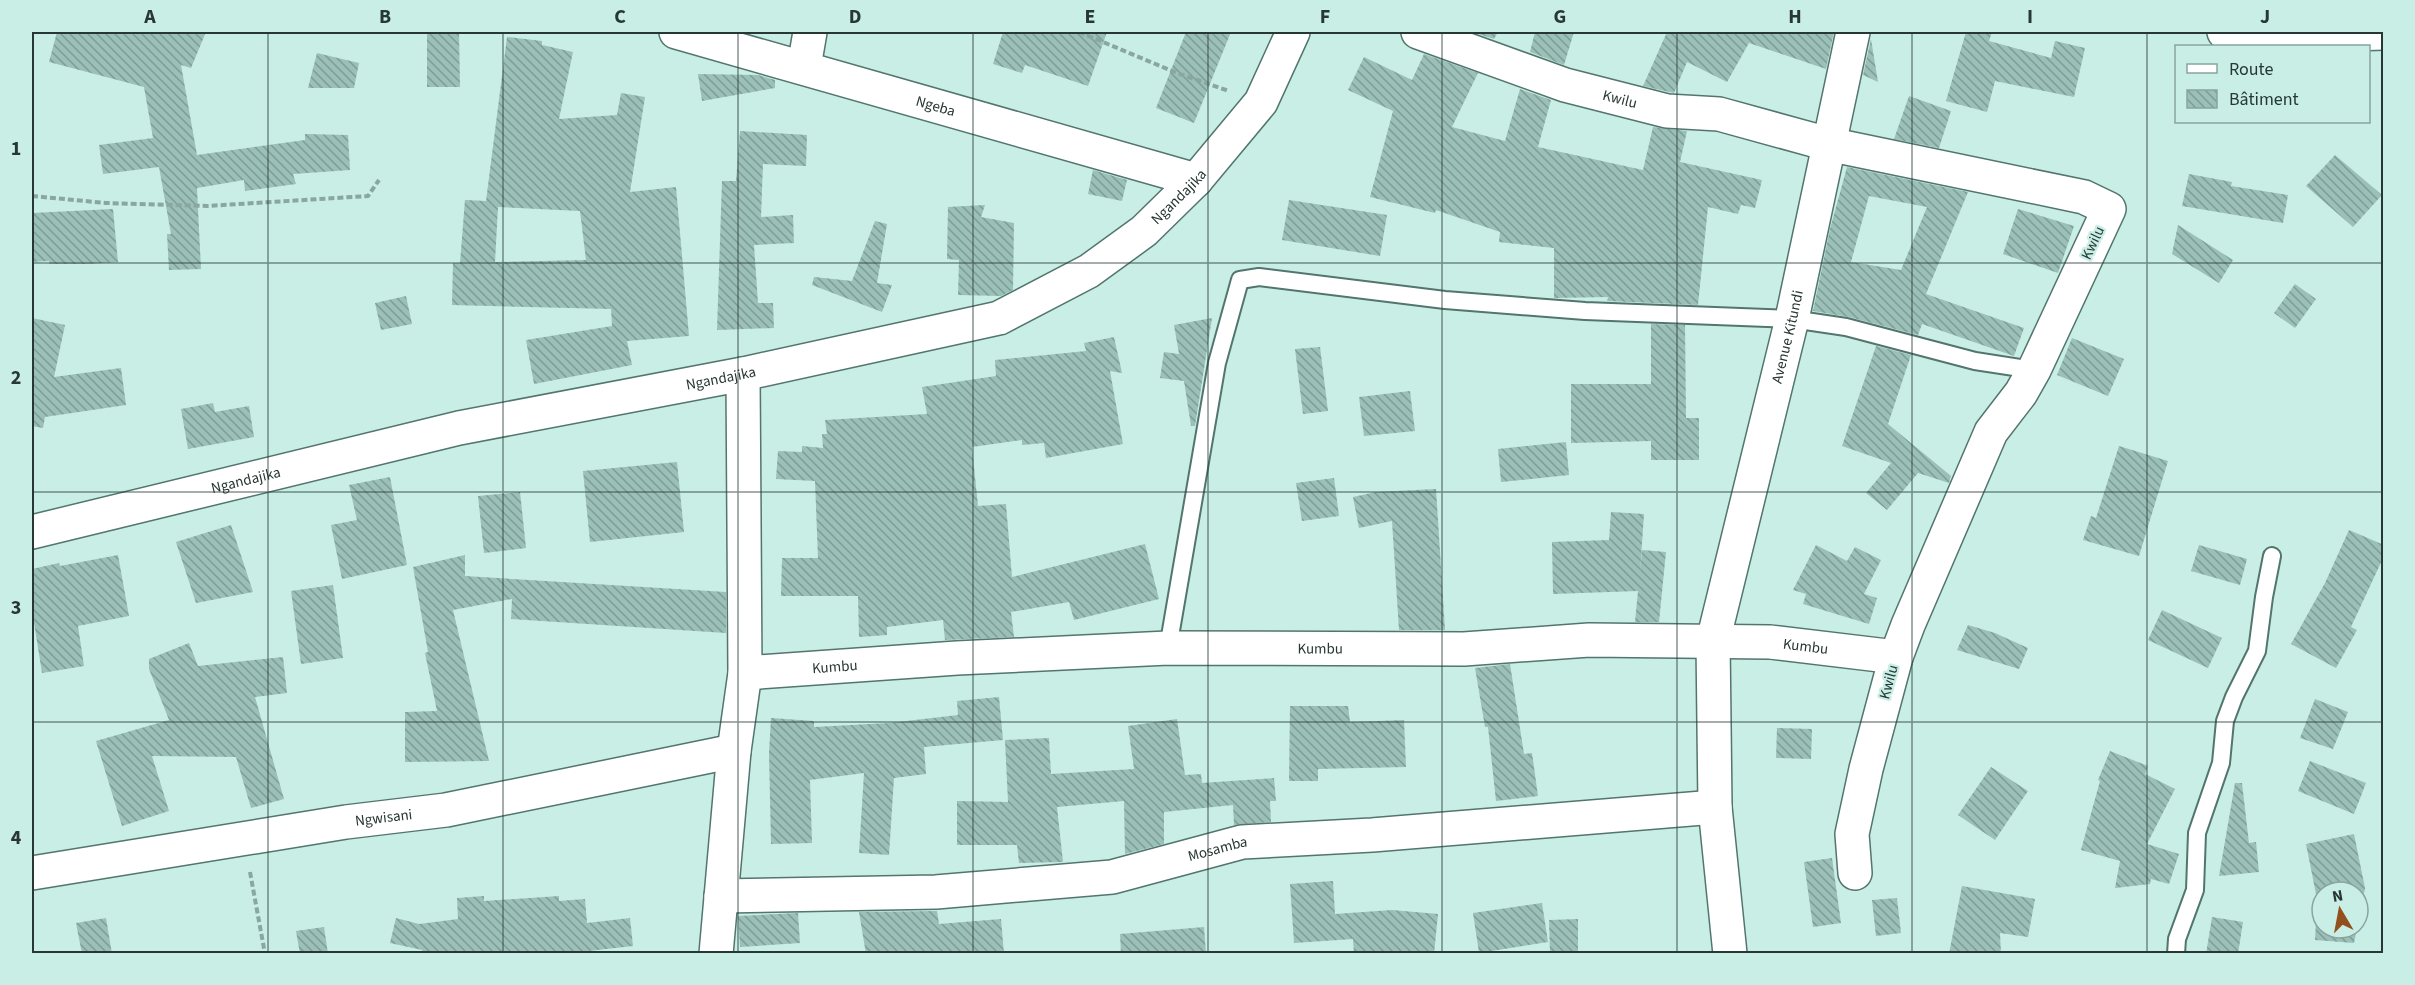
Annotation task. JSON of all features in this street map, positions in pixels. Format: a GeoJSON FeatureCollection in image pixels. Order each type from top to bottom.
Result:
{"type":"FeatureCollection","features":[{"type":"Feature","properties":{"kind":"street","name":"Ngeba"},"geometry":{"type":"LineString","coordinates":[[676,32],[1196,180]]}},
{"type":"Feature","properties":{"kind":"street"},"geometry":{"type":"LineString","coordinates":[[804,68],[810,32]]}},
{"type":"Feature","properties":{"kind":"street","name":"Ngandajika"},"geometry":{"type":"LineString","coordinates":[[32,532],[459,428],[743,374],[999,318],[1089,271],[1144,231],[1196,180],[1261,102],[1293,32]]}},
{"type":"Feature","properties":{"kind":"street","name":"Kwilu"},"geometry":{"type":"LineString","coordinates":[[1418,32],[1565,85],[1667,111],[1719,114],[1828,144],[2084,197],[2109,209],[2034,370],[2021,393],[1991,432],[1926,581],[1922,598],[1896,657],[1866,769],[1852,834],[1855,873]]}},
{"type":"Feature","properties":{"kind":"street","name":"Avenue Kitundi"},"geometry":{"type":"LineString","coordinates":[[1730,954],[1715,807],[1713,641],[1792,320],[1852,32]]}},
{"type":"Feature","properties":{"kind":"street"},"geometry":{"type":"LineString","coordinates":[[2224,32],[2249,37],[2384,33]]}},
{"type":"Feature","properties":{"kind":"street"},"geometry":{"type":"LineString","coordinates":[[716,954],[734,751],[745,673],[743,374]]}},
{"type":"Feature","properties":{"kind":"street","name":"Kumbu"},"geometry":{"type":"LineString","coordinates":[[745,673],[957,658],[1168,648],[1464,649],[1589,640],[1770,642],[1896,657]]}},
{"type":"Feature","properties":{"kind":"street","name":"Ngwisani"},"geometry":{"type":"LineString","coordinates":[[32,873],[244,838],[446,810],[734,751]]}},
{"type":"Feature","properties":{"kind":"street","name":"Mosamba"},"geometry":{"type":"LineString","coordinates":[[721,896],[936,892],[1101,878],[1242,842],[1372,835],[1715,807]]}},
{"type":"Feature","properties":{"kind":"lane"},"geometry":{"type":"LineString","coordinates":[[1168,648],[1217,363],[1240,280],[1259,277],[1445,300],[1585,311],[1792,320],[1846,327],[1975,361],[2034,370]]}},
{"type":"Feature","properties":{"kind":"lane"},"geometry":{"type":"LineString","coordinates":[[2176,954],[2177,939],[2195,890],[2196,833],[2221,763],[2225,721],[2257,651],[2272,556]]}},
{"type":"Feature","properties":{"kind":"path"},"geometry":{"type":"LineString","coordinates":[[1079,32],[1177,73],[1261,102]]}},
{"type":"Feature","properties":{"kind":"path"},"geometry":{"type":"LineString","coordinates":[[32,196],[106,203],[207,206],[368,196],[379,180]]}},
{"type":"Feature","properties":{"kind":"path"},"geometry":{"type":"LineString","coordinates":[[244,838],[265,954]]}},
{"type":"Feature","properties":{"kind":"building"},"geometry":{"type":"Polygon","coordinates":[[[57,32],[206,32],[191,68],[181,65],[197,155],[305,140],[305,134],[348,135],[350,170],[293,174],[296,184],[245,191],[244,180],[197,188],[201,269],[169,270],[167,234],[171,234],[159,167],[103,174],[99,145],[153,138],[144,87],[49,62],[57,32]]]}},
{"type":"Feature","properties":{"kind":"building"},"geometry":{"type":"Polygon","coordinates":[[[459,32],[460,87],[427,87],[427,33],[459,32]]]}},
{"type":"Feature","properties":{"kind":"building"},"geometry":{"type":"Polygon","coordinates":[[[1003,32],[1107,32],[1088,86],[1025,65],[1022,73],[993,64],[1003,32]]]}},
{"type":"Feature","properties":{"kind":"building"},"geometry":{"type":"Polygon","coordinates":[[[1186,32],[1231,32],[1194,123],[1156,108],[1186,32]]]}},
{"type":"Feature","properties":{"kind":"building"},"geometry":{"type":"Polygon","coordinates":[[[1472,32],[1498,32],[1494,39],[1472,32]]]}},
{"type":"Feature","properties":{"kind":"building"},"geometry":{"type":"Polygon","coordinates":[[[1535,32],[1574,32],[1564,65],[1530,52],[1535,32]]]}},
{"type":"Feature","properties":{"kind":"building"},"geometry":{"type":"Polygon","coordinates":[[[1667,32],[1834,32],[1826,69],[1749,43],[1727,82],[1687,62],[1674,93],[1643,86],[1667,32]]]}},
{"type":"Feature","properties":{"kind":"building"},"geometry":{"type":"Polygon","coordinates":[[[1966,32],[1992,32],[1989,41],[2051,58],[2055,41],[2085,48],[2074,97],[1995,81],[1987,112],[1946,101],[1966,32]]]}},
{"type":"Feature","properties":{"kind":"building"},"geometry":{"type":"Polygon","coordinates":[[[507,37],[542,41],[542,45],[573,52],[559,119],[617,115],[621,93],[645,97],[630,192],[676,187],[689,336],[627,341],[632,365],[534,384],[526,340],[612,326],[611,309],[452,305],[453,263],[460,263],[465,200],[486,201],[507,37]],[[498,207],[495,262],[586,260],[580,211],[498,207]]]}},
{"type":"Feature","properties":{"kind":"building"},"geometry":{"type":"Polygon","coordinates":[[[1871,39],[1878,82],[1863,75],[1871,39]]]}},
{"type":"Feature","properties":{"kind":"building"},"geometry":{"type":"Polygon","coordinates":[[[317,53],[359,63],[354,88],[308,88],[317,53]]]}},
{"type":"Feature","properties":{"kind":"building"},"geometry":{"type":"Polygon","coordinates":[[[1424,54],[1478,73],[1452,127],[1505,141],[1520,89],[1551,100],[1538,147],[1643,170],[1653,127],[1687,131],[1680,162],[1762,180],[1755,208],[1741,205],[1738,214],[1708,207],[1698,305],[1607,301],[1608,297],[1554,298],[1554,248],[1499,242],[1500,232],[1436,210],[1435,213],[1370,197],[1393,111],[1348,90],[1364,57],[1412,80],[1424,54]]]}},
{"type":"Feature","properties":{"kind":"building"},"geometry":{"type":"Polygon","coordinates":[[[698,74],[758,75],[775,80],[775,88],[702,101],[698,74]]]}},
{"type":"Feature","properties":{"kind":"building"},"geometry":{"type":"Polygon","coordinates":[[[1909,96],[1951,111],[1939,148],[1894,139],[1909,96]]]}},
{"type":"Feature","properties":{"kind":"building"},"geometry":{"type":"Polygon","coordinates":[[[740,131],[807,135],[806,166],[763,164],[761,217],[793,215],[794,243],[754,245],[758,303],[773,303],[774,328],[717,330],[722,181],[736,181],[740,131]]]}},
{"type":"Feature","properties":{"kind":"building"},"geometry":{"type":"Polygon","coordinates":[[[2335,155],[2382,195],[2353,227],[2306,186],[2335,155]]]}},
{"type":"Feature","properties":{"kind":"building"},"geometry":{"type":"Polygon","coordinates":[[[1847,167],[1968,192],[1926,294],[2024,328],[2014,356],[1922,324],[1918,335],[1849,317],[1813,311],[1830,229],[1847,167]],[[1869,196],[1851,262],[1901,270],[1927,207],[1869,196]]]}},
{"type":"Feature","properties":{"kind":"building"},"geometry":{"type":"Polygon","coordinates":[[[1093,170],[1127,180],[1122,201],[1088,194],[1093,170]]]}},
{"type":"Feature","properties":{"kind":"building"},"geometry":{"type":"Polygon","coordinates":[[[2189,174],[2232,182],[2231,186],[2288,195],[2283,223],[2182,206],[2189,174]]]}},
{"type":"Feature","properties":{"kind":"building"},"geometry":{"type":"Polygon","coordinates":[[[1289,200],[1387,215],[1380,256],[1282,240],[1289,200]]]}},
{"type":"Feature","properties":{"kind":"building"},"geometry":{"type":"Polygon","coordinates":[[[985,205],[981,217],[1014,223],[1013,290],[1001,296],[958,295],[959,260],[947,259],[948,207],[985,205]]]}},
{"type":"Feature","properties":{"kind":"building"},"geometry":{"type":"Polygon","coordinates":[[[113,209],[118,262],[49,264],[49,261],[32,262],[32,213],[113,209]]]}},
{"type":"Feature","properties":{"kind":"building"},"geometry":{"type":"Polygon","coordinates":[[[2018,209],[2074,226],[2058,273],[2003,254],[2018,209]]]}},
{"type":"Feature","properties":{"kind":"building"},"geometry":{"type":"Polygon","coordinates":[[[875,221],[887,224],[877,283],[892,285],[882,312],[812,285],[814,277],[852,281],[875,221]]]}},
{"type":"Feature","properties":{"kind":"building"},"geometry":{"type":"Polygon","coordinates":[[[2178,225],[2233,260],[2219,283],[2172,254],[2178,225]]]}},
{"type":"Feature","properties":{"kind":"building"},"geometry":{"type":"Polygon","coordinates":[[[2295,284],[2316,299],[2295,328],[2274,313],[2295,284]]]}},
{"type":"Feature","properties":{"kind":"building"},"geometry":{"type":"Polygon","coordinates":[[[406,296],[412,324],[381,330],[375,303],[406,296]]]}},
{"type":"Feature","properties":{"kind":"building"},"geometry":{"type":"Polygon","coordinates":[[[32,318],[65,325],[54,377],[121,368],[126,405],[45,417],[43,428],[32,426],[32,318]]]}},
{"type":"Feature","properties":{"kind":"building"},"geometry":{"type":"Polygon","coordinates":[[[1212,318],[1195,426],[1191,426],[1184,381],[1160,378],[1164,352],[1179,354],[1174,325],[1212,318]]]}},
{"type":"Feature","properties":{"kind":"building"},"geometry":{"type":"Polygon","coordinates":[[[1651,324],[1685,325],[1686,418],[1699,418],[1699,460],[1651,460],[1651,441],[1571,443],[1571,384],[1651,384],[1651,324]]]}},
{"type":"Feature","properties":{"kind":"building"},"geometry":{"type":"Polygon","coordinates":[[[1114,337],[1122,373],[1110,371],[1123,444],[1046,458],[1044,443],[1022,445],[1022,440],[972,447],[978,506],[1006,504],[1012,577],[1145,544],[1159,599],[1074,620],[1069,602],[1011,612],[1014,637],[945,640],[943,620],[887,627],[887,635],[859,637],[858,596],[781,596],[782,558],[818,558],[815,481],[776,479],[778,451],[802,452],[802,446],[823,448],[822,434],[827,434],[825,420],[927,414],[922,387],[996,376],[995,360],[1086,351],[1084,343],[1114,337]]]}},
{"type":"Feature","properties":{"kind":"building"},"geometry":{"type":"Polygon","coordinates":[[[2072,338],[2124,359],[2108,396],[2057,375],[2072,338]]]}},
{"type":"Feature","properties":{"kind":"building"},"geometry":{"type":"Polygon","coordinates":[[[1876,346],[1911,355],[1888,424],[1951,476],[1949,483],[1918,473],[1887,510],[1866,493],[1891,463],[1842,446],[1876,346]]]}},
{"type":"Feature","properties":{"kind":"building"},"geometry":{"type":"Polygon","coordinates":[[[1320,347],[1328,411],[1303,414],[1295,349],[1320,347]]]}},
{"type":"Feature","properties":{"kind":"building"},"geometry":{"type":"Polygon","coordinates":[[[1410,391],[1415,431],[1364,436],[1359,397],[1410,391]]]}},
{"type":"Feature","properties":{"kind":"building"},"geometry":{"type":"Polygon","coordinates":[[[213,403],[215,412],[249,406],[254,437],[188,449],[181,409],[213,403]]]}},
{"type":"Feature","properties":{"kind":"building"},"geometry":{"type":"Polygon","coordinates":[[[1566,442],[1569,475],[1501,482],[1498,449],[1566,442]]]}},
{"type":"Feature","properties":{"kind":"building"},"geometry":{"type":"Polygon","coordinates":[[[2119,446],[2168,461],[2139,556],[2083,540],[2091,516],[2096,518],[2119,446]]]}},
{"type":"Feature","properties":{"kind":"building"},"geometry":{"type":"Polygon","coordinates":[[[677,462],[684,532],[590,542],[583,471],[677,462]]]}},
{"type":"Feature","properties":{"kind":"building"},"geometry":{"type":"Polygon","coordinates":[[[390,477],[407,565],[342,579],[331,525],[357,520],[349,485],[390,477]]]}},
{"type":"Feature","properties":{"kind":"building"},"geometry":{"type":"Polygon","coordinates":[[[1334,478],[1339,516],[1302,521],[1296,483],[1334,478]]]}},
{"type":"Feature","properties":{"kind":"building"},"geometry":{"type":"Polygon","coordinates":[[[1436,489],[1445,630],[1399,630],[1392,521],[1359,528],[1353,497],[1376,492],[1436,489]]]}},
{"type":"Feature","properties":{"kind":"building"},"geometry":{"type":"Polygon","coordinates":[[[520,492],[526,548],[484,553],[478,496],[520,492]]]}},
{"type":"Feature","properties":{"kind":"building"},"geometry":{"type":"Polygon","coordinates":[[[1611,512],[1644,514],[1640,573],[1642,550],[1666,552],[1659,622],[1635,622],[1638,591],[1553,594],[1552,542],[1609,540],[1611,512]]]}},
{"type":"Feature","properties":{"kind":"building"},"geometry":{"type":"Polygon","coordinates":[[[231,525],[253,592],[196,603],[176,542],[231,525]]]}},
{"type":"Feature","properties":{"kind":"building"},"geometry":{"type":"Polygon","coordinates":[[[2349,530],[2384,545],[2384,556],[2351,627],[2357,630],[2336,668],[2291,644],[2325,583],[2349,530]]]}},
{"type":"Feature","properties":{"kind":"building"},"geometry":{"type":"Polygon","coordinates":[[[1816,545],[1847,561],[1855,547],[1881,560],[1864,594],[1877,598],[1869,624],[1803,604],[1806,594],[1793,590],[1816,545]]]}},
{"type":"Feature","properties":{"kind":"building"},"geometry":{"type":"Polygon","coordinates":[[[2199,545],[2247,559],[2240,585],[2191,571],[2199,545]]]}},
{"type":"Feature","properties":{"kind":"building"},"geometry":{"type":"Polygon","coordinates":[[[118,555],[129,616],[78,626],[84,666],[42,673],[32,610],[32,569],[118,555]]]}},
{"type":"Feature","properties":{"kind":"building"},"geometry":{"type":"Polygon","coordinates":[[[465,555],[465,576],[726,592],[726,633],[511,619],[512,599],[453,610],[489,761],[405,762],[405,712],[437,711],[425,653],[428,652],[413,567],[465,555]]]}},
{"type":"Feature","properties":{"kind":"building"},"geometry":{"type":"Polygon","coordinates":[[[333,585],[343,658],[301,664],[291,591],[333,585]]]}},
{"type":"Feature","properties":{"kind":"building"},"geometry":{"type":"Polygon","coordinates":[[[2162,610],[2222,638],[2208,668],[2148,640],[2162,610]]]}},
{"type":"Feature","properties":{"kind":"building"},"geometry":{"type":"Polygon","coordinates":[[[1968,625],[1995,633],[2028,648],[2019,669],[1957,650],[1968,625]]]}},
{"type":"Feature","properties":{"kind":"building"},"geometry":{"type":"Polygon","coordinates":[[[189,643],[198,666],[283,657],[287,693],[255,697],[284,799],[251,808],[236,757],[152,756],[169,811],[122,826],[96,741],[169,720],[149,669],[149,659],[189,643]]]}},
{"type":"Feature","properties":{"kind":"building"},"geometry":{"type":"Polygon","coordinates":[[[1510,664],[1524,754],[1532,753],[1538,796],[1496,801],[1488,727],[1485,727],[1475,668],[1510,664]]]}},
{"type":"Feature","properties":{"kind":"building"},"geometry":{"type":"Polygon","coordinates":[[[999,697],[1003,740],[924,747],[926,774],[894,778],[889,855],[859,853],[864,773],[810,780],[812,843],[771,844],[769,753],[771,718],[814,721],[814,727],[889,723],[958,715],[957,701],[999,697]]]}},
{"type":"Feature","properties":{"kind":"building"},"geometry":{"type":"Polygon","coordinates":[[[2315,699],[2348,712],[2333,749],[2300,738],[2315,699]]]}},
{"type":"Feature","properties":{"kind":"building"},"geometry":{"type":"Polygon","coordinates":[[[1290,706],[1348,706],[1350,722],[1404,720],[1406,767],[1318,769],[1318,781],[1289,781],[1290,706]]]}},
{"type":"Feature","properties":{"kind":"building"},"geometry":{"type":"Polygon","coordinates":[[[1177,719],[1185,775],[1201,774],[1202,783],[1274,778],[1276,801],[1270,801],[1271,822],[1234,825],[1233,805],[1164,812],[1164,844],[1125,854],[1124,801],[1057,807],[1063,862],[1019,863],[1017,845],[957,845],[957,801],[1008,802],[1005,740],[1049,738],[1051,774],[1134,769],[1128,726],[1177,719]]]}},
{"type":"Feature","properties":{"kind":"building"},"geometry":{"type":"Polygon","coordinates":[[[1777,728],[1812,729],[1811,759],[1776,758],[1777,728]]]}},
{"type":"Feature","properties":{"kind":"building"},"geometry":{"type":"Polygon","coordinates":[[[2110,751],[2148,766],[2145,774],[2175,789],[2147,844],[2179,854],[2169,884],[2151,879],[2150,884],[2115,888],[2120,861],[2081,850],[2100,781],[2098,780],[2110,751]]]}},
{"type":"Feature","properties":{"kind":"building"},"geometry":{"type":"Polygon","coordinates":[[[2310,761],[2366,783],[2354,814],[2298,791],[2310,761]]]}},
{"type":"Feature","properties":{"kind":"building"},"geometry":{"type":"Polygon","coordinates":[[[1991,767],[2028,791],[1995,840],[1958,815],[1991,767]]]}},
{"type":"Feature","properties":{"kind":"building"},"geometry":{"type":"Polygon","coordinates":[[[2235,783],[2242,783],[2249,843],[2256,842],[2259,872],[2219,876],[2235,783]]]}},
{"type":"Feature","properties":{"kind":"building"},"geometry":{"type":"Polygon","coordinates":[[[2354,834],[2363,880],[2313,880],[2306,844],[2354,834]]]}},
{"type":"Feature","properties":{"kind":"building"},"geometry":{"type":"Polygon","coordinates":[[[1832,858],[1841,923],[1813,927],[1804,862],[1832,858]]]}},
{"type":"Feature","properties":{"kind":"building"},"geometry":{"type":"Polygon","coordinates":[[[1333,881],[1335,914],[1392,910],[1438,914],[1434,954],[1354,954],[1353,939],[1294,943],[1290,884],[1333,881]]]}},
{"type":"Feature","properties":{"kind":"building"},"geometry":{"type":"Polygon","coordinates":[[[1962,886],[2035,899],[2028,937],[2000,933],[2001,954],[1949,954],[1962,886]]]}},
{"type":"Feature","properties":{"kind":"building"},"geometry":{"type":"Polygon","coordinates":[[[484,896],[484,901],[559,896],[559,901],[585,899],[587,923],[630,918],[633,946],[589,951],[589,954],[423,954],[422,950],[390,943],[396,918],[419,924],[458,919],[457,898],[484,896]]]}},
{"type":"Feature","properties":{"kind":"building"},"geometry":{"type":"Polygon","coordinates":[[[1897,898],[1901,933],[1876,936],[1872,900],[1897,898]]]}},
{"type":"Feature","properties":{"kind":"building"},"geometry":{"type":"Polygon","coordinates":[[[1542,903],[1548,942],[1479,953],[1473,913],[1542,903]]]}},
{"type":"Feature","properties":{"kind":"building"},"geometry":{"type":"Polygon","coordinates":[[[937,911],[939,924],[1001,919],[1004,954],[866,954],[859,912],[937,911]]]}},
{"type":"Feature","properties":{"kind":"building"},"geometry":{"type":"Polygon","coordinates":[[[798,913],[800,943],[740,947],[738,916],[798,913]]]}},
{"type":"Feature","properties":{"kind":"building"},"geometry":{"type":"Polygon","coordinates":[[[2212,917],[2243,922],[2238,954],[2206,954],[2212,917]]]}},
{"type":"Feature","properties":{"kind":"building"},"geometry":{"type":"Polygon","coordinates":[[[106,918],[112,954],[82,954],[76,923],[106,918]]]}},
{"type":"Feature","properties":{"kind":"building"},"geometry":{"type":"Polygon","coordinates":[[[1578,919],[1578,954],[1550,954],[1549,920],[1578,919]]]}},
{"type":"Feature","properties":{"kind":"building"},"geometry":{"type":"Polygon","coordinates":[[[324,927],[328,954],[300,954],[296,931],[324,927]]]}},
{"type":"Feature","properties":{"kind":"building"},"geometry":{"type":"Polygon","coordinates":[[[1204,927],[1206,954],[1121,954],[1120,934],[1204,927]]]}},
{"type":"Feature","properties":{"kind":"building"},"geometry":{"type":"Polygon","coordinates":[[[2315,940],[2355,940],[2354,943],[2315,940]]]}}]}
